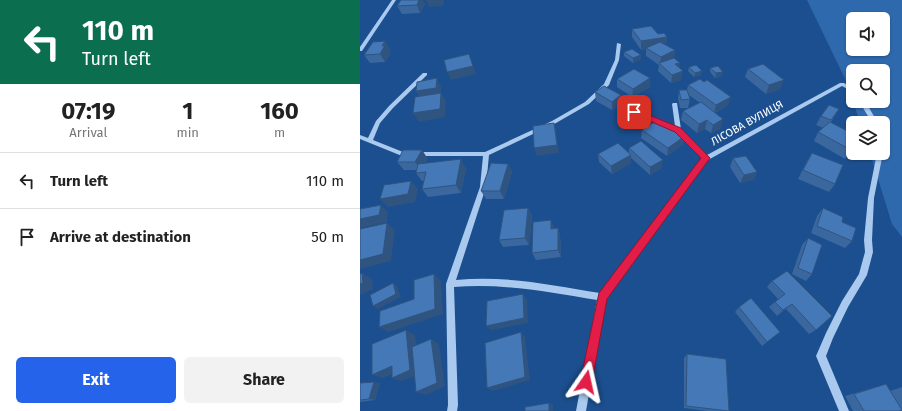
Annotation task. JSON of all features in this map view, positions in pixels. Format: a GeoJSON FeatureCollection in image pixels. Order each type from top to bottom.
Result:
{"type":"FeatureCollection","features":[{"type":"Feature","properties":{"kind":"street"},"geometry":{"type":"LineString","coordinates":[[360,50],[394,0]]}},
{"type":"Feature","properties":{"kind":"street"},"geometry":{"type":"LineString","coordinates":[[360,137],[402,154],[486,154],[554,122],[587,103],[606,85],[617,60],[619,44]]}},
{"type":"Feature","properties":{"kind":"street"},"geometry":{"type":"LineString","coordinates":[[369,140],[378,122],[391,107],[425,74]]}},
{"type":"Feature","properties":{"kind":"street","name":"ЛІСОВА ВУЛИЦЯ"},"geometry":{"type":"LineString","coordinates":[[581,411],[602,297],[706,158],[842,84],[846,86]]}},
{"type":"Feature","properties":{"kind":"street"},"geometry":{"type":"LineString","coordinates":[[675,104],[678,130]]}},
{"type":"Feature","properties":{"kind":"street"},"geometry":{"type":"LineString","coordinates":[[634,112],[678,130],[706,158]]}},
{"type":"Feature","properties":{"kind":"street"},"geometry":{"type":"LineString","coordinates":[[452,411],[450,284],[483,187],[486,154]]}},
{"type":"Feature","properties":{"kind":"street"},"geometry":{"type":"LineString","coordinates":[[844,411],[821,356],[845,304],[863,275],[869,252],[868,240],[871,198],[879,160]]}},
{"type":"Feature","properties":{"kind":"street"},"geometry":{"type":"LineString","coordinates":[[450,284],[469,281],[525,284],[602,297]]}},
{"type":"Feature","properties":{"kind":"shaded area"},"geometry":{"type":"Polygon","coordinates":[[[807,0],[902,0],[902,237],[892,224],[872,160],[890,160],[890,116],[858,116],[855,108],[890,108],[890,64],[846,64],[846,81],[807,0]]]}},
{"type":"Feature","properties":{"kind":"building"},"geometry":{"type":"Polygon","coordinates":[[[401,0],[419,0],[417,5],[397,6],[401,0]]]}},
{"type":"Feature","properties":{"kind":"building"},"geometry":{"type":"Polygon","coordinates":[[[651,26],[658,34],[664,33],[667,37],[641,41],[632,29],[651,26]]]}},
{"type":"Feature","properties":{"kind":"building"},"geometry":{"type":"Polygon","coordinates":[[[385,41],[382,46],[385,45],[380,54],[364,55],[373,42],[385,41]]]}},
{"type":"Feature","properties":{"kind":"building"},"geometry":{"type":"Polygon","coordinates":[[[660,42],[675,50],[661,57],[646,48],[660,42]]]}},
{"type":"Feature","properties":{"kind":"building"},"geometry":{"type":"Polygon","coordinates":[[[632,49],[641,55],[633,58],[624,52],[632,49]]]}},
{"type":"Feature","properties":{"kind":"building"},"geometry":{"type":"Polygon","coordinates":[[[469,54],[473,66],[447,72],[444,60],[469,54]]]}},
{"type":"Feature","properties":{"kind":"building"},"geometry":{"type":"Polygon","coordinates":[[[674,58],[680,63],[675,64],[683,71],[672,75],[659,63],[674,58]]]}},
{"type":"Feature","properties":{"kind":"building"},"geometry":{"type":"Polygon","coordinates":[[[763,64],[784,80],[769,85],[748,69],[763,64]]]}},
{"type":"Feature","properties":{"kind":"building"},"geometry":{"type":"Polygon","coordinates":[[[696,65],[702,71],[695,73],[689,67],[696,65]]]}},
{"type":"Feature","properties":{"kind":"building"},"geometry":{"type":"Polygon","coordinates":[[[718,66],[723,72],[716,73],[710,68],[718,66]]]}},
{"type":"Feature","properties":{"kind":"building"},"geometry":{"type":"Polygon","coordinates":[[[634,69],[650,78],[633,89],[617,79],[634,69]]]}},
{"type":"Feature","properties":{"kind":"building"},"geometry":{"type":"Polygon","coordinates":[[[437,78],[436,88],[416,91],[417,82],[437,78]]]}},
{"type":"Feature","properties":{"kind":"building"},"geometry":{"type":"Polygon","coordinates":[[[700,79],[704,82],[707,80],[731,97],[716,105],[688,85],[700,79]]]}},
{"type":"Feature","properties":{"kind":"building"},"geometry":{"type":"Polygon","coordinates":[[[604,86],[621,95],[612,102],[595,92],[604,86]]]}},
{"type":"Feature","properties":{"kind":"building"},"geometry":{"type":"Polygon","coordinates":[[[679,90],[687,90],[690,99],[681,100],[679,90]]]}},
{"type":"Feature","properties":{"kind":"building"},"geometry":{"type":"Polygon","coordinates":[[[441,93],[440,109],[413,113],[415,97],[441,93]]]}},
{"type":"Feature","properties":{"kind":"building"},"geometry":{"type":"Polygon","coordinates":[[[701,102],[723,119],[713,125],[707,120],[699,124],[683,111],[701,102]]]}},
{"type":"Feature","properties":{"kind":"building"},"geometry":{"type":"Polygon","coordinates":[[[829,105],[839,109],[831,120],[821,116],[829,105]]]}},
{"type":"Feature","properties":{"kind":"building"},"geometry":{"type":"Polygon","coordinates":[[[659,119],[685,136],[668,148],[642,130],[659,119]]]}},
{"type":"Feature","properties":{"kind":"building"},"geometry":{"type":"Polygon","coordinates":[[[830,122],[846,130],[846,147],[818,132],[830,122]]]}},
{"type":"Feature","properties":{"kind":"building"},"geometry":{"type":"Polygon","coordinates":[[[554,123],[557,145],[534,148],[533,126],[554,123]]]}},
{"type":"Feature","properties":{"kind":"building"},"geometry":{"type":"Polygon","coordinates":[[[641,141],[663,160],[650,167],[629,148],[641,141]]]}},
{"type":"Feature","properties":{"kind":"building"},"geometry":{"type":"Polygon","coordinates":[[[618,143],[631,155],[611,166],[598,154],[618,143]]]}},
{"type":"Feature","properties":{"kind":"building"},"geometry":{"type":"Polygon","coordinates":[[[403,150],[422,150],[415,162],[397,162],[403,150]]]}},
{"type":"Feature","properties":{"kind":"building"},"geometry":{"type":"Polygon","coordinates":[[[812,153],[843,165],[835,184],[803,170],[812,153]]]}},
{"type":"Feature","properties":{"kind":"building"},"geometry":{"type":"Polygon","coordinates":[[[746,156],[757,172],[744,175],[733,158],[746,156]]]}},
{"type":"Feature","properties":{"kind":"building"},"geometry":{"type":"Polygon","coordinates":[[[461,159],[456,185],[422,189],[426,172],[416,173],[418,164],[461,159]]]}},
{"type":"Feature","properties":{"kind":"building"},"geometry":{"type":"Polygon","coordinates":[[[491,163],[508,164],[500,191],[481,191],[491,163]]]}},
{"type":"Feature","properties":{"kind":"building"},"geometry":{"type":"Polygon","coordinates":[[[411,181],[408,194],[380,199],[384,185],[411,181]]]}},
{"type":"Feature","properties":{"kind":"building"},"geometry":{"type":"Polygon","coordinates":[[[381,205],[379,215],[360,219],[360,209],[381,205]]]}},
{"type":"Feature","properties":{"kind":"building"},"geometry":{"type":"Polygon","coordinates":[[[528,208],[525,238],[499,240],[504,210],[528,208]]]}},
{"type":"Feature","properties":{"kind":"building"},"geometry":{"type":"Polygon","coordinates":[[[823,208],[843,217],[842,222],[856,228],[852,241],[817,226],[823,208]]]}},
{"type":"Feature","properties":{"kind":"building"},"geometry":{"type":"Polygon","coordinates":[[[551,220],[551,229],[558,228],[558,250],[532,253],[533,222],[551,220]]]}},
{"type":"Feature","properties":{"kind":"building"},"geometry":{"type":"Polygon","coordinates":[[[387,223],[383,254],[360,260],[360,229],[387,223]]]}},
{"type":"Feature","properties":{"kind":"building"},"geometry":{"type":"Polygon","coordinates":[[[808,238],[822,245],[812,274],[798,268],[808,238]]]}},
{"type":"Feature","properties":{"kind":"building"},"geometry":{"type":"Polygon","coordinates":[[[787,271],[832,316],[816,330],[792,304],[783,310],[775,302],[785,294],[772,281],[787,271]]]}},
{"type":"Feature","properties":{"kind":"building"},"geometry":{"type":"Polygon","coordinates":[[[362,273],[363,283],[360,284],[360,274],[362,273]]]}},
{"type":"Feature","properties":{"kind":"building"},"geometry":{"type":"Polygon","coordinates":[[[434,274],[435,309],[379,327],[380,311],[414,299],[414,280],[434,274]]]}},
{"type":"Feature","properties":{"kind":"building"},"geometry":{"type":"Polygon","coordinates":[[[393,283],[396,294],[373,306],[370,295],[393,283]]]}},
{"type":"Feature","properties":{"kind":"building"},"geometry":{"type":"Polygon","coordinates":[[[523,294],[524,318],[486,326],[487,301],[523,294]]]}},
{"type":"Feature","properties":{"kind":"building"},"geometry":{"type":"Polygon","coordinates":[[[751,298],[780,332],[767,342],[739,307],[751,298]]]}},
{"type":"Feature","properties":{"kind":"building"},"geometry":{"type":"Polygon","coordinates":[[[406,330],[410,370],[392,378],[392,366],[372,375],[372,344],[406,330]]]}},
{"type":"Feature","properties":{"kind":"building"},"geometry":{"type":"Polygon","coordinates":[[[521,332],[525,377],[487,388],[485,343],[521,332]]]}},
{"type":"Feature","properties":{"kind":"building"},"geometry":{"type":"Polygon","coordinates":[[[431,339],[437,383],[416,392],[412,347],[431,339]]]}},
{"type":"Feature","properties":{"kind":"building"},"geometry":{"type":"Polygon","coordinates":[[[687,354],[726,359],[729,411],[686,406],[687,354]]]}},
{"type":"Feature","properties":{"kind":"building"},"geometry":{"type":"Polygon","coordinates":[[[374,382],[369,399],[360,400],[360,383],[374,382]]]}},
{"type":"Feature","properties":{"kind":"building"},"geometry":{"type":"Polygon","coordinates":[[[886,384],[902,410],[864,411],[854,394],[886,384]]]}},
{"type":"Feature","properties":{"kind":"building"},"geometry":{"type":"Polygon","coordinates":[[[549,403],[549,411],[525,411],[525,407],[549,403]]]}},
{"type":"Feature","properties":{"kind":"route"},"geometry":{"type":"LineString","coordinates":[[586,382],[602,297],[706,158],[678,130],[634,112]]}}]}
